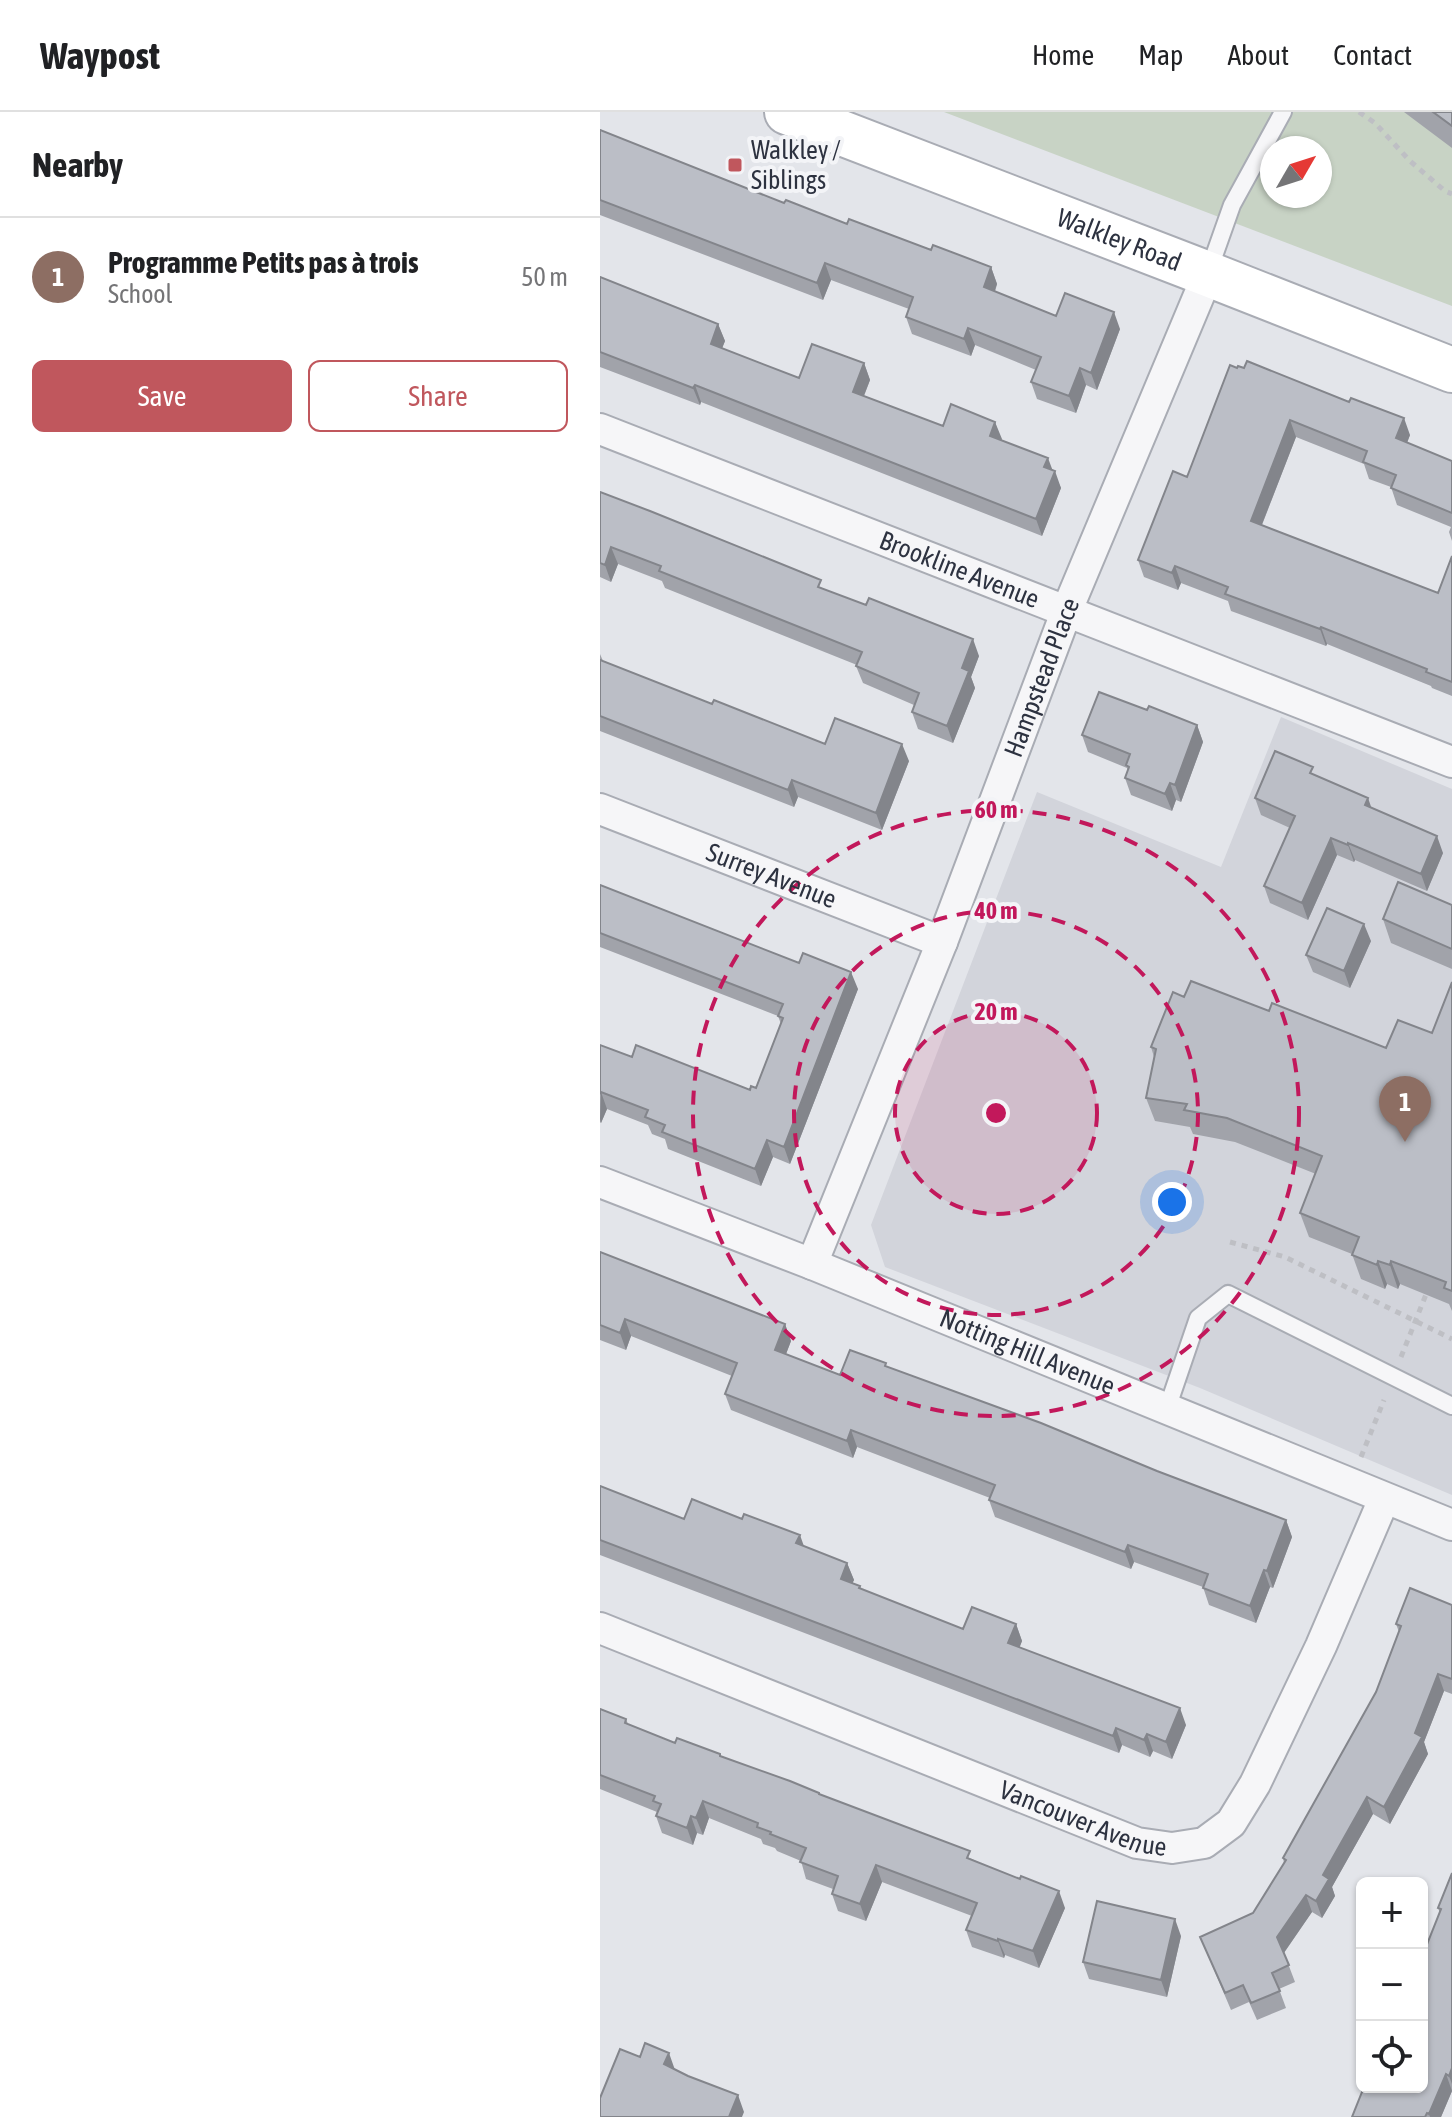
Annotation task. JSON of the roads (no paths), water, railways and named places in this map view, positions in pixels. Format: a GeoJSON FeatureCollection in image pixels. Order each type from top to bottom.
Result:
{"type":"FeatureCollection","features":[{"type":"Feature","properties":{"kind":"main road","name":"Walkley Road"},"geometry":{"type":"LineString","coordinates":[[787,112],[1452,370]]}},
{"type":"Feature","properties":{"kind":"street","name":"Hampstead Place"},"geometry":{"type":"LineString","coordinates":[[812,1264],[942,942],[1067,610],[1208,274]]}},
{"type":"Feature","properties":{"kind":"street","name":"Brookline Avenue"},"geometry":{"type":"LineString","coordinates":[[600,429],[1452,762]]}},
{"type":"Feature","properties":{"kind":"street","name":"Surrey Avenue"},"geometry":{"type":"LineString","coordinates":[[600,809],[942,942]]}},
{"type":"Feature","properties":{"kind":"street","name":"Notting Hill Avenue"},"geometry":{"type":"LineString","coordinates":[[600,1182],[812,1264],[1452,1525]]}},
{"type":"Feature","properties":{"kind":"street","name":"Vancouver Avenue"},"geometry":{"type":"LineString","coordinates":[[600,1628],[1137,1843],[1172,1848],[1204,1843],[1231,1823],[1255,1784],[1321,1646],[1384,1499]]}},
{"type":"Feature","properties":{"kind":"lane"},"geometry":{"type":"LineString","coordinates":[[1208,274],[1232,205],[1283,112]]}},
{"type":"Feature","properties":{"kind":"lane"},"geometry":{"type":"LineString","coordinates":[[1167,1409],[1198,1318],[1228,1294],[1452,1406]]}},
{"type":"Feature","properties":{"kind":"place","name":"Walkley / Siblings"},"geometry":{"type":"Point","coordinates":[735,165]}},
{"type":"Feature","properties":{"kind":"place","name":"Programme Petits pas à trois"},"geometry":{"type":"Point","coordinates":[1405,1142]}}]}
